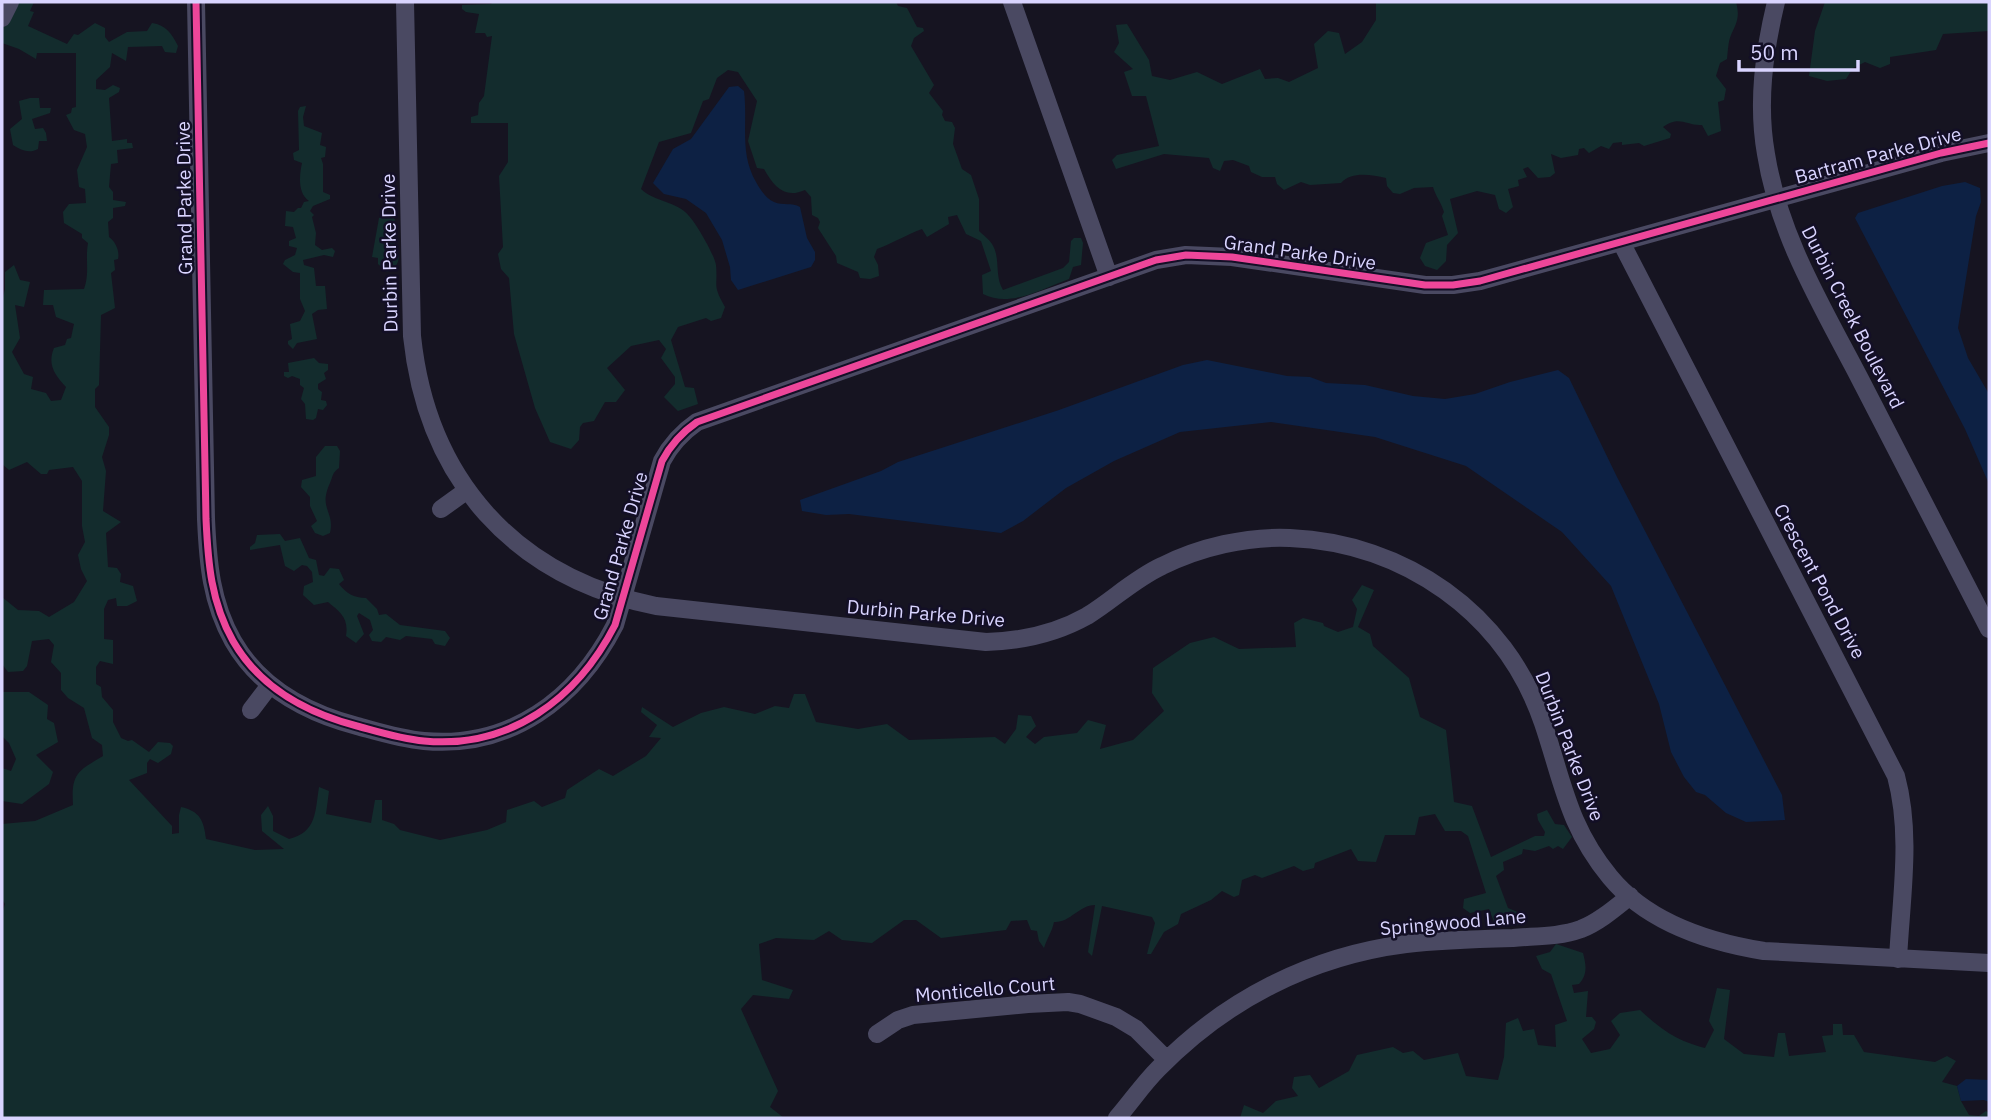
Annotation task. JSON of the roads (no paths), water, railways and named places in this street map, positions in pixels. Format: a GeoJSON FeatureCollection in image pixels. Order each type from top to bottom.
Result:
{"type":"FeatureCollection","features":[{"type":"Feature","properties":{"kind":"street"},"geometry":{"type":"LineString","coordinates":[[2,18],[10,2]]}},
{"type":"Feature","properties":{"kind":"street","name":"Grand Parke Drive"},"geometry":{"type":"LineString","coordinates":[[196,2],[208,569],[214,597],[234,643],[270,685],[290,700],[329,719],[396,736],[446,741],[495,733],[534,716],[568,692],[603,649],[615,625],[662,461],[670,446],[697,422],[1156,260],[1186,255],[1213,256],[1426,285],[1453,285],[1480,281],[1775,199]]}},
{"type":"Feature","properties":{"kind":"street","name":"Durbin Parke Drive"},"geometry":{"type":"LineString","coordinates":[[405,2],[415,371],[423,404],[435,435],[466,491],[487,515],[536,556],[583,583],[624,599],[656,606],[973,641],[1011,642],[1066,627],[1089,615],[1130,584],[1162,566],[1223,544],[1287,538],[1326,541],[1358,548],[1415,571],[1442,588],[1493,634],[1528,688],[1542,722],[1562,791],[1576,824],[1598,861],[1611,879],[1630,896],[1667,921],[1733,946],[1764,951],[1989,963]]}},
{"type":"Feature","properties":{"kind":"street"},"geometry":{"type":"LineString","coordinates":[[1013,2],[1109,277]]}},
{"type":"Feature","properties":{"kind":"street","name":"Durbin Creek Boulevard"},"geometry":{"type":"LineString","coordinates":[[1776,2],[1766,51],[1762,114],[1765,153],[1775,199],[1803,269],[1989,629]]}},
{"type":"Feature","properties":{"kind":"street","name":"Bartram Parke Drive"},"geometry":{"type":"LineString","coordinates":[[1775,199],[1941,153],[1989,143]]}},
{"type":"Feature","properties":{"kind":"street","name":"Crescent Pond Drive"},"geometry":{"type":"LineString","coordinates":[[1621,242],[1896,776],[1903,801],[1905,827],[1898,959]]}},
{"type":"Feature","properties":{"kind":"street"},"geometry":{"type":"LineString","coordinates":[[441,509],[466,491]]}},
{"type":"Feature","properties":{"kind":"street"},"geometry":{"type":"LineString","coordinates":[[251,710],[270,685]]}},
{"type":"Feature","properties":{"kind":"street","name":"Springwood Lane"},"geometry":{"type":"LineString","coordinates":[[1117,1118],[1167,1060],[1200,1031],[1265,986],[1296,972],[1336,958],[1387,947],[1559,934],[1591,923],[1630,896]]}},
{"type":"Feature","properties":{"kind":"street","name":"Monticello Court"},"geometry":{"type":"LineString","coordinates":[[877,1034],[898,1020],[913,1015],[1068,1002],[1095,1008],[1116,1017],[1136,1029],[1167,1060]]}},
{"type":"Feature","properties":{"kind":"water"},"geometry":{"type":"Polygon","coordinates":[[[738,86],[744,91],[746,149],[751,171],[768,199],[800,207],[807,238],[815,252],[815,260],[811,267],[738,290],[731,280],[722,240],[706,213],[686,199],[664,194],[653,183],[673,149],[691,139],[729,87],[738,86]]]}},
{"type":"Feature","properties":{"kind":"water"},"geometry":{"type":"Polygon","coordinates":[[[1965,182],[1980,188],[1981,202],[1976,216],[1958,328],[1968,358],[1989,394],[1989,484],[1965,429],[1855,218],[1858,213],[1942,186],[1965,182]]]}},
{"type":"Feature","properties":{"kind":"water"},"geometry":{"type":"Polygon","coordinates":[[[1207,360],[1287,376],[1310,377],[1326,383],[1365,385],[1413,396],[1445,399],[1475,394],[1558,370],[1569,378],[1617,477],[1782,795],[1785,820],[1746,822],[1726,813],[1705,795],[1696,792],[1684,777],[1671,752],[1659,704],[1611,586],[1562,532],[1466,466],[1375,437],[1271,422],[1180,432],[1114,461],[1066,488],[1023,521],[1001,533],[849,514],[826,515],[802,511],[800,500],[881,471],[898,462],[1059,410],[1183,365],[1207,360]]]}},
{"type":"Feature","properties":{"kind":"water"},"geometry":{"type":"Polygon","coordinates":[[[1966,1079],[1989,1080],[1989,1102],[1961,1101],[1957,1086],[1966,1079]]]}}]}
